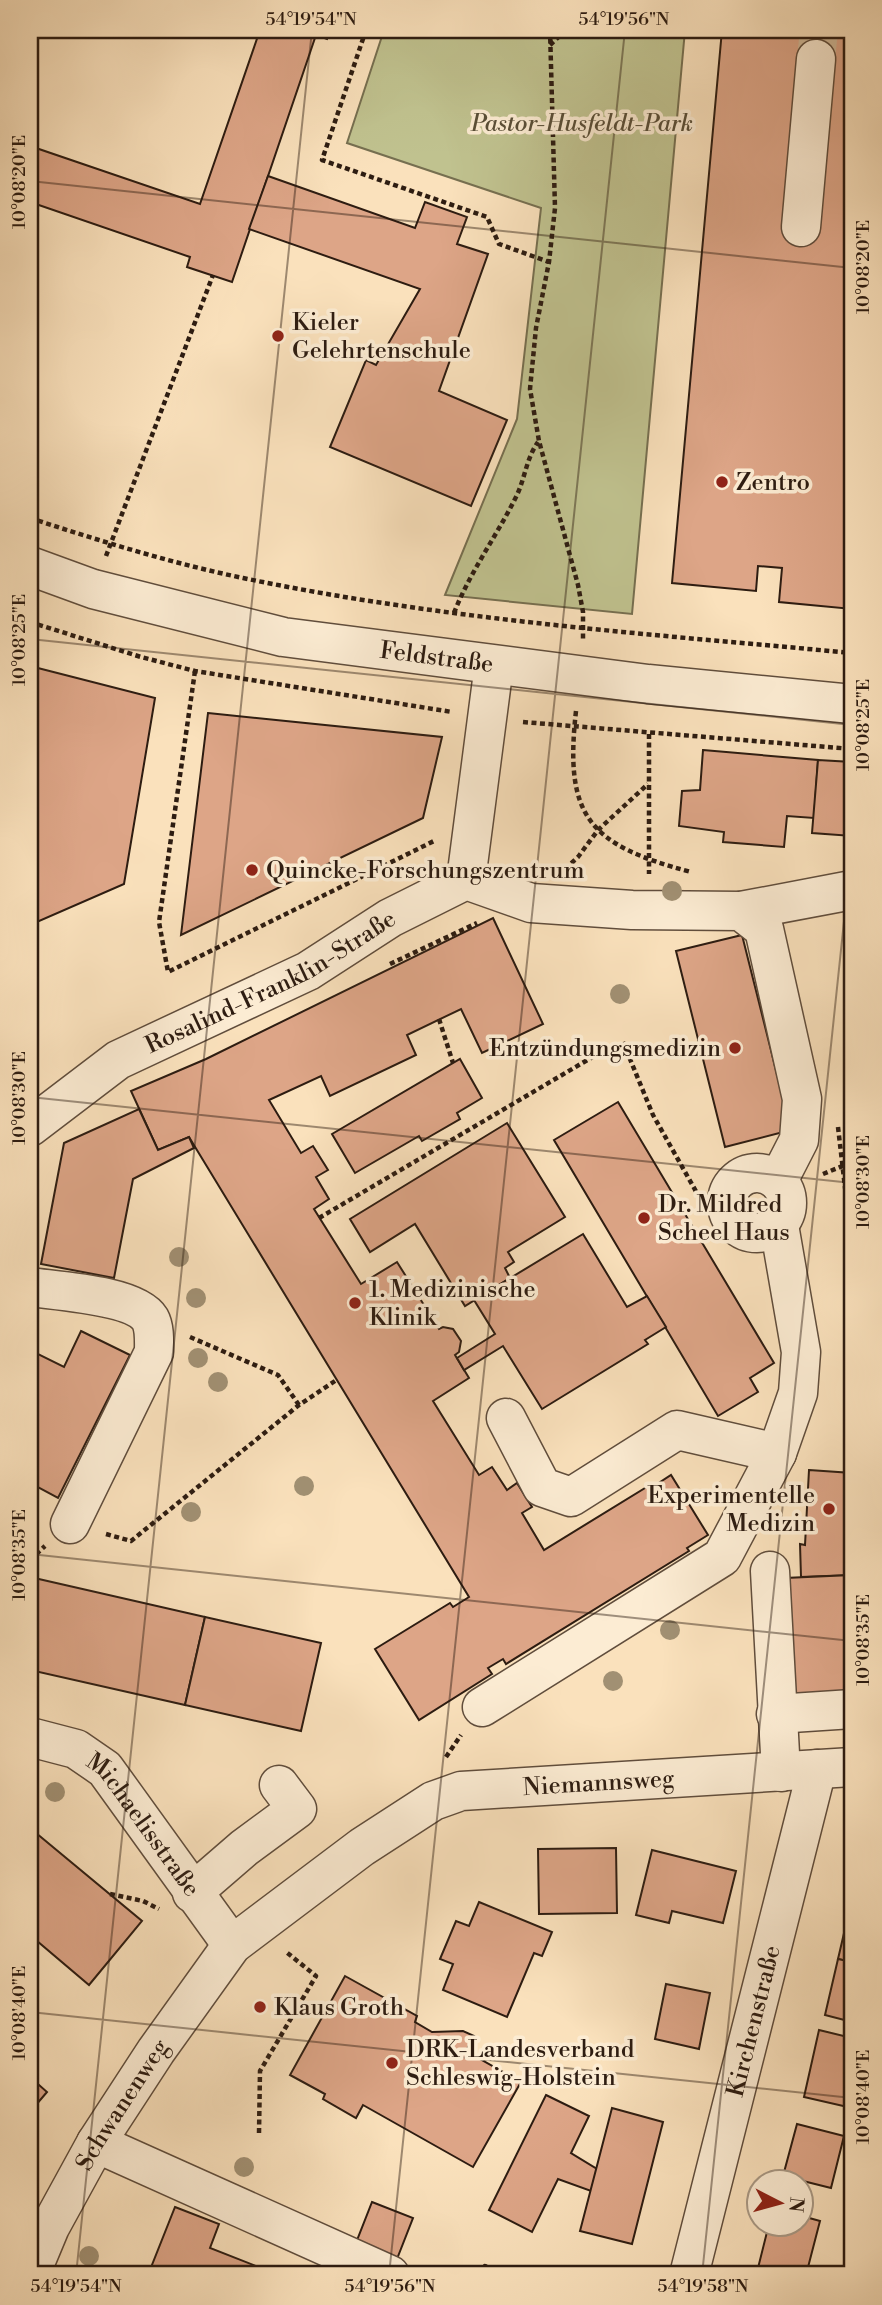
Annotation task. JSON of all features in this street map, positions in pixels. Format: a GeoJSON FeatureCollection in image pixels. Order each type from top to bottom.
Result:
{"type":"FeatureCollection","features":[{"type":"Feature","properties":{"kind":"street"},"geometry":{"type":"LineString","coordinates":[[801,227],[816,59]]}},
{"type":"Feature","properties":{"kind":"street","name":"Feldstraße"},"geometry":{"type":"LineString","coordinates":[[30,566],[93,589],[283,637],[494,666],[578,691],[852,704]]}},
{"type":"Feature","properties":{"kind":"street"},"geometry":{"type":"LineString","coordinates":[[494,666],[467,880],[531,903],[632,910],[741,911],[852,890]]}},
{"type":"Feature","properties":{"kind":"street","name":"Rosalind-Franklin-Straße"},"geometry":{"type":"LineString","coordinates":[[30,1127],[118,1060],[308,971],[390,918],[467,880]]}},
{"type":"Feature","properties":{"kind":"street"},"geometry":{"type":"LineString","coordinates":[[741,911],[764,929],[802,1100],[799,1140],[778,1181]]}},
{"type":"Feature","properties":{"kind":"street"},"geometry":{"type":"LineString","coordinates":[[760,1172],[778,1181],[786,1195],[787,1212],[779,1226],[758,1235],[738,1228],[726,1210],[728,1191],[741,1177],[760,1172]]}},
{"type":"Feature","properties":{"kind":"street"},"geometry":{"type":"LineString","coordinates":[[482,1707],[722,1557],[777,1453],[798,1393],[801,1352],[779,1226]]}},
{"type":"Feature","properties":{"kind":"street"},"geometry":{"type":"LineString","coordinates":[[30,1287],[134,1305],[150,1319],[154,1352],[70,1524]]}},
{"type":"Feature","properties":{"kind":"street"},"geometry":{"type":"LineString","coordinates":[[506,1418],[542,1487],[571,1497],[677,1430],[777,1453]]}},
{"type":"Feature","properties":{"kind":"street","name":"Kirchenstraße"},"geometry":{"type":"LineString","coordinates":[[691,2275],[817,1769],[776,1714],[770,1571]]}},
{"type":"Feature","properties":{"kind":"street"},"geometry":{"type":"LineString","coordinates":[[776,1714],[852,1709]]}},
{"type":"Feature","properties":{"kind":"street","name":"Michaelisstraße"},"geometry":{"type":"LineString","coordinates":[[30,1737],[76,1749],[105,1769],[159,1840],[192,1893],[243,1936]]}},
{"type":"Feature","properties":{"kind":"street","name":"Niemannsweg"},"geometry":{"type":"LineString","coordinates":[[243,1936],[362,1847],[433,1801],[461,1791],[817,1769]]}},
{"type":"Feature","properties":{"kind":"street"},"geometry":{"type":"LineString","coordinates":[[192,1893],[244,1848],[297,1809],[279,1785]]}},
{"type":"Feature","properties":{"kind":"street","name":"Schwanenweg"},"geometry":{"type":"LineString","coordinates":[[30,2275],[50,2227],[96,2143],[156,2051],[243,1936]]}},
{"type":"Feature","properties":{"kind":"street"},"geometry":{"type":"LineString","coordinates":[[96,2143],[390,2275]]}},
{"type":"Feature","properties":{"kind":"path"},"geometry":{"type":"LineString","coordinates":[[366,30],[322,160],[486,217],[499,244],[549,262]]}},
{"type":"Feature","properties":{"kind":"path"},"geometry":{"type":"LineString","coordinates":[[551,30],[556,172],[549,262],[531,368],[531,404],[538,441],[578,585],[584,628],[572,771],[583,811],[598,830],[614,843],[649,861],[649,734]]}},
{"type":"Feature","properties":{"kind":"path"},"geometry":{"type":"LineString","coordinates":[[550,46],[566,30]]}},
{"type":"Feature","properties":{"kind":"path"},"geometry":{"type":"LineString","coordinates":[[93,589],[213,275]]}},
{"type":"Feature","properties":{"kind":"path"},"geometry":{"type":"LineString","coordinates":[[454,613],[463,590],[514,502],[531,452],[538,441]]}},
{"type":"Feature","properties":{"kind":"path"},"geometry":{"type":"LineString","coordinates":[[30,518],[110,544],[243,578],[454,613],[852,653]]}},
{"type":"Feature","properties":{"kind":"path"},"geometry":{"type":"LineString","coordinates":[[30,622],[141,657],[195,671],[274,686],[487,718],[574,728],[852,749]]}},
{"type":"Feature","properties":{"kind":"path"},"geometry":{"type":"LineString","coordinates":[[195,671],[159,922],[168,972],[474,821]]}},
{"type":"Feature","properties":{"kind":"path"},"geometry":{"type":"LineString","coordinates":[[523,898],[546,885],[578,857],[598,830],[649,784]]}},
{"type":"Feature","properties":{"kind":"path"},"geometry":{"type":"LineString","coordinates":[[439,1019],[453,1063]]}},
{"type":"Feature","properties":{"kind":"path"},"geometry":{"type":"LineString","coordinates":[[623,1042],[653,1115],[698,1195],[726,1210]]}},
{"type":"Feature","properties":{"kind":"path"},"geometry":{"type":"LineString","coordinates":[[319,1218],[601,1052]]}},
{"type":"Feature","properties":{"kind":"path"},"geometry":{"type":"LineString","coordinates":[[824,1173],[845,1165]]}},
{"type":"Feature","properties":{"kind":"path"},"geometry":{"type":"LineString","coordinates":[[150,1319],[278,1376],[299,1405]]}},
{"type":"Feature","properties":{"kind":"path"},"geometry":{"type":"LineString","coordinates":[[142,1531],[299,1405],[335,1381]]}},
{"type":"Feature","properties":{"kind":"path"},"geometry":{"type":"LineString","coordinates":[[243,1936],[316,1976],[260,2071],[259,2133]]}},
{"type":"Feature","properties":{"kind":"path"},"geometry":{"type":"LineString","coordinates":[[481,2275],[485,2266],[501,2275]]}},
{"type":"Feature","properties":{"kind":"green space","name":"Pastor-Husfeldt-Park"},"geometry":{"type":"Polygon","coordinates":[[[384,30],[685,30],[632,614],[445,595],[517,419],[541,208],[347,143],[384,30]]]}},
{"type":"Feature","properties":{"kind":"building"},"geometry":{"type":"Polygon","coordinates":[[[260,30],[330,30],[327,39],[316,35],[232,282],[187,267],[190,257],[30,202],[30,146],[200,204],[260,30]]]}},
{"type":"Feature","properties":{"kind":"building"},"geometry":{"type":"Polygon","coordinates":[[[722,30],[852,30],[852,609],[779,602],[782,568],[758,566],[756,591],[672,583],[722,30]]]}},
{"type":"Feature","properties":{"kind":"building"},"geometry":{"type":"Polygon","coordinates":[[[268,176],[415,228],[425,202],[467,217],[457,244],[488,254],[439,391],[507,420],[471,506],[330,447],[366,360],[376,365],[420,289],[249,229],[268,176]]]}},
{"type":"Feature","properties":{"kind":"building"},"geometry":{"type":"Polygon","coordinates":[[[30,666],[155,698],[124,884],[30,925],[30,666]]]}},
{"type":"Feature","properties":{"kind":"building","name":"Quincke-Forschungszentrum"},"geometry":{"type":"Polygon","coordinates":[[[208,713],[442,737],[423,818],[181,935],[208,713]]]}},
{"type":"Feature","properties":{"kind":"building"},"geometry":{"type":"Polygon","coordinates":[[[703,750],[818,760],[814,818],[787,816],[784,847],[723,842],[724,832],[679,826],[682,791],[700,790],[703,750]]]}},
{"type":"Feature","properties":{"kind":"building"},"geometry":{"type":"Polygon","coordinates":[[[818,760],[852,762],[852,836],[812,833],[818,760]]]}},
{"type":"Feature","properties":{"kind":"building","name":"1. Medizinische Klinik"},"geometry":{"type":"Polygon","coordinates":[[[493,918],[543,1024],[482,1053],[461,1009],[407,1035],[416,1055],[330,1096],[321,1076],[269,1100],[301,1153],[313,1146],[328,1170],[316,1177],[329,1199],[314,1209],[361,1284],[397,1262],[439,1329],[453,1329],[461,1341],[459,1352],[455,1355],[469,1378],[433,1401],[479,1475],[492,1467],[507,1490],[517,1483],[532,1507],[522,1513],[544,1550],[671,1475],[708,1535],[687,1548],[689,1551],[506,1664],[503,1659],[488,1668],[492,1674],[419,1720],[375,1649],[450,1603],[453,1607],[469,1597],[189,1137],[158,1150],[131,1091],[206,1059],[493,918]]]}},
{"type":"Feature","properties":{"kind":"building","name":"Entzündungsmedizin"},"geometry":{"type":"Polygon","coordinates":[[[742,935],[791,1130],[725,1147],[676,951],[742,935]]]}},
{"type":"Feature","properties":{"kind":"building"},"geometry":{"type":"Polygon","coordinates":[[[460,1059],[482,1098],[457,1113],[460,1119],[422,1141],[419,1136],[355,1173],[332,1134],[460,1059]]]}},
{"type":"Feature","properties":{"kind":"building","name":"Dr. Mildred Scheel Haus"},"geometry":{"type":"Polygon","coordinates":[[[618,1102],[774,1363],[750,1378],[758,1392],[718,1416],[554,1140],[618,1102]]]}},
{"type":"Feature","properties":{"kind":"building"},"geometry":{"type":"Polygon","coordinates":[[[139,1109],[158,1150],[189,1137],[194,1148],[133,1179],[114,1278],[41,1264],[64,1143],[139,1109]]]}},
{"type":"Feature","properties":{"kind":"building"},"geometry":{"type":"Polygon","coordinates":[[[507,1123],[565,1217],[508,1252],[514,1262],[505,1268],[510,1278],[465,1306],[415,1224],[370,1252],[350,1219],[507,1123]]]}},
{"type":"Feature","properties":{"kind":"building"},"geometry":{"type":"Polygon","coordinates":[[[583,1234],[627,1307],[647,1296],[666,1327],[645,1340],[648,1344],[542,1409],[503,1346],[464,1370],[457,1358],[495,1334],[474,1300],[583,1234]]]}},
{"type":"Feature","properties":{"kind":"building"},"geometry":{"type":"Polygon","coordinates":[[[81,1331],[130,1355],[58,1498],[30,1483],[30,1350],[64,1367],[81,1331]]]}},
{"type":"Feature","properties":{"kind":"building","name":"Experimentelle Medizin"},"geometry":{"type":"Polygon","coordinates":[[[809,1470],[852,1473],[852,1575],[801,1577],[800,1544],[805,1545],[809,1470]]]}},
{"type":"Feature","properties":{"kind":"building"},"geometry":{"type":"Polygon","coordinates":[[[852,1575],[852,1698],[790,1700],[785,1578],[852,1575]]]}},
{"type":"Feature","properties":{"kind":"building"},"geometry":{"type":"Polygon","coordinates":[[[30,1577],[205,1617],[185,1705],[30,1670],[30,1577]]]}},
{"type":"Feature","properties":{"kind":"building"},"geometry":{"type":"Polygon","coordinates":[[[205,1617],[321,1643],[301,1731],[185,1705],[205,1617]]]}},
{"type":"Feature","properties":{"kind":"building"},"geometry":{"type":"Polygon","coordinates":[[[30,1828],[142,1921],[89,1985],[30,1935],[30,1828]]]}},
{"type":"Feature","properties":{"kind":"building"},"geometry":{"type":"Polygon","coordinates":[[[616,1848],[617,1913],[539,1914],[538,1849],[616,1848]]]}},
{"type":"Feature","properties":{"kind":"building"},"geometry":{"type":"Polygon","coordinates":[[[652,1850],[736,1871],[723,1923],[672,1911],[669,1923],[636,1915],[652,1850]]]}},
{"type":"Feature","properties":{"kind":"building"},"geometry":{"type":"Polygon","coordinates":[[[479,1902],[552,1932],[542,1956],[534,1953],[507,2017],[443,1990],[453,1964],[440,1959],[456,1921],[469,1926],[479,1902]]]}},
{"type":"Feature","properties":{"kind":"building"},"geometry":{"type":"Polygon","coordinates":[[[852,1903],[852,1962],[838,1959],[852,1903]]]}},
{"type":"Feature","properties":{"kind":"building"},"geometry":{"type":"Polygon","coordinates":[[[838,1959],[852,1962],[852,2022],[825,2015],[838,1959]]]}},
{"type":"Feature","properties":{"kind":"building","name":"DRK-Landesverband Schleswig-Holstein"},"geometry":{"type":"Polygon","coordinates":[[[345,1976],[417,2016],[415,2022],[432,2032],[463,2031],[474,2036],[466,2051],[521,2082],[473,2167],[363,2105],[356,2118],[323,2099],[325,2094],[290,2075],[345,1976]]]}},
{"type":"Feature","properties":{"kind":"building"},"geometry":{"type":"Polygon","coordinates":[[[666,1984],[710,1993],[699,2049],[655,2039],[666,1984]]]}},
{"type":"Feature","properties":{"kind":"building"},"geometry":{"type":"Polygon","coordinates":[[[819,2030],[852,2038],[852,2108],[804,2097],[819,2030]]]}},
{"type":"Feature","properties":{"kind":"building"},"geometry":{"type":"Polygon","coordinates":[[[30,2077],[47,2092],[30,2112],[30,2077]]]}},
{"type":"Feature","properties":{"kind":"building"},"geometry":{"type":"Polygon","coordinates":[[[546,2095],[589,2116],[571,2153],[597,2169],[591,2191],[558,2179],[532,2232],[489,2210],[546,2095]]]}},
{"type":"Feature","properties":{"kind":"building"},"geometry":{"type":"Polygon","coordinates":[[[612,2108],[663,2122],[632,2244],[580,2231],[612,2108]]]}},
{"type":"Feature","properties":{"kind":"building"},"geometry":{"type":"Polygon","coordinates":[[[797,2124],[844,2136],[831,2188],[816,2184],[816,2168],[785,2168],[797,2124]]]}},
{"type":"Feature","properties":{"kind":"building"},"geometry":{"type":"Polygon","coordinates":[[[372,2202],[413,2218],[395,2264],[354,2248],[372,2202]]]}},
{"type":"Feature","properties":{"kind":"building"},"geometry":{"type":"Polygon","coordinates":[[[175,2207],[219,2224],[210,2248],[279,2275],[148,2275],[175,2207]]]}},
{"type":"Feature","properties":{"kind":"building"},"geometry":{"type":"Polygon","coordinates":[[[816,2220],[820,2221],[816,2236],[816,2220]]]}},
{"type":"Feature","properties":{"kind":"building"},"geometry":{"type":"Polygon","coordinates":[[[766,2238],[816,2238],[806,2275],[757,2272],[766,2238]]]}},
{"type":"Feature","properties":{"kind":"tunnel"},"geometry":{"type":"LineString","coordinates":[[816,59],[819,30]]}},
{"type":"Feature","properties":{"kind":"place","name":"Kieler Gelehrtenschule"},"geometry":{"type":"Point","coordinates":[278,336]}},
{"type":"Feature","properties":{"kind":"place","name":"Zentro"},"geometry":{"type":"Point","coordinates":[722,482]}},
{"type":"Feature","properties":{"kind":"place","name":"Quincke-Forschungszentrum"},"geometry":{"type":"Point","coordinates":[252,870]}},
{"type":"Feature","properties":{"kind":"place","name":"Entzündungsmedizin"},"geometry":{"type":"Point","coordinates":[735,1048]}},
{"type":"Feature","properties":{"kind":"place","name":"Dr. Mildred Scheel Haus"},"geometry":{"type":"Point","coordinates":[644,1218]}},
{"type":"Feature","properties":{"kind":"place","name":"1. Medizinische Klinik"},"geometry":{"type":"Point","coordinates":[355,1303]}},
{"type":"Feature","properties":{"kind":"place","name":"Experimentelle Medizin"},"geometry":{"type":"Point","coordinates":[829,1509]}},
{"type":"Feature","properties":{"kind":"place","name":"Klaus Groth"},"geometry":{"type":"Point","coordinates":[260,2007]}},
{"type":"Feature","properties":{"kind":"place","name":"DRK-Landesverband Schleswig-Holstein"},"geometry":{"type":"Point","coordinates":[392,2063]}}]}
